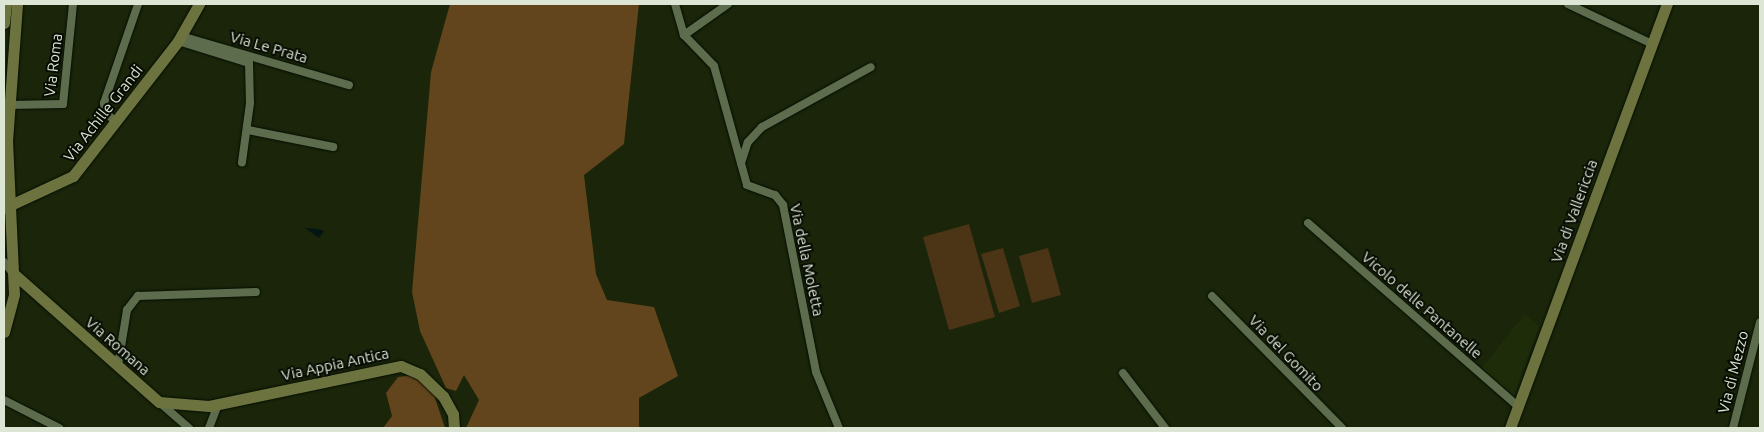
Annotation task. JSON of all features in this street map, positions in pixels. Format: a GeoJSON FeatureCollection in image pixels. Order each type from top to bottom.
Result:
{"type":"FeatureCollection","features":[{"type":"Feature","properties":{"kind":"street"},"geometry":{"type":"LineString","coordinates":[[4,313],[7,266],[8,105],[17,4]]}},
{"type":"Feature","properties":{"kind":"street","name":"Via Roma"},"geometry":{"type":"LineString","coordinates":[[8,105],[63,104],[73,4]]}},
{"type":"Feature","properties":{"kind":"street"},"geometry":{"type":"LineString","coordinates":[[116,122],[106,114],[104,103],[138,4]]}},
{"type":"Feature","properties":{"kind":"street","name":"Via Achille Grandi"},"geometry":{"type":"LineString","coordinates":[[6,208],[68,180],[116,122],[179,38],[200,4]]}},
{"type":"Feature","properties":{"kind":"street"},"geometry":{"type":"LineString","coordinates":[[675,4],[684,35],[728,4]]}},
{"type":"Feature","properties":{"kind":"street"},"geometry":{"type":"LineString","coordinates":[[1568,4],[1650,43]]}},
{"type":"Feature","properties":{"kind":"street","name":"Via di Vallericcia"},"geometry":{"type":"LineString","coordinates":[[1510,428],[1650,43],[1666,4]]}},
{"type":"Feature","properties":{"kind":"street"},"geometry":{"type":"LineString","coordinates":[[4,23],[5,6]]}},
{"type":"Feature","properties":{"kind":"street","name":"Via della Moletta"},"geometry":{"type":"LineString","coordinates":[[684,35],[713,64],[748,187],[775,195],[783,206],[816,372],[839,428]]}},
{"type":"Feature","properties":{"kind":"street","name":"Via Le Prata"},"geometry":{"type":"LineString","coordinates":[[179,38],[349,85]]}},
{"type":"Feature","properties":{"kind":"street","name":"Via Le Prata"},"geometry":{"type":"LineString","coordinates":[[179,38],[248,62],[248,130],[242,162]]}},
{"type":"Feature","properties":{"kind":"street"},"geometry":{"type":"LineString","coordinates":[[741,162],[748,142],[764,125],[871,67]]}},
{"type":"Feature","properties":{"kind":"street"},"geometry":{"type":"LineString","coordinates":[[248,130],[333,147]]}},
{"type":"Feature","properties":{"kind":"street","name":"Vicolo delle Pantanelle"},"geometry":{"type":"LineString","coordinates":[[1308,223],[1518,406]]}},
{"type":"Feature","properties":{"kind":"street"},"geometry":{"type":"LineString","coordinates":[[4,241],[13,303],[4,332]]}},
{"type":"Feature","properties":{"kind":"street","name":"Via Romana"},"geometry":{"type":"LineString","coordinates":[[7,266],[159,402]]}},
{"type":"Feature","properties":{"kind":"street"},"geometry":{"type":"LineString","coordinates":[[118,365],[127,310],[138,296],[256,292]]}},
{"type":"Feature","properties":{"kind":"street","name":"Via del Gomito"},"geometry":{"type":"LineString","coordinates":[[1212,296],[1342,428]]}},
{"type":"Feature","properties":{"kind":"street","name":"Via di Mezzo"},"geometry":{"type":"LineString","coordinates":[[1733,428],[1760,322]]}},
{"type":"Feature","properties":{"kind":"street","name":"Via Appia Antica"},"geometry":{"type":"LineString","coordinates":[[218,405],[401,366],[420,374],[443,396],[453,414],[454,428]]}},
{"type":"Feature","properties":{"kind":"street"},"geometry":{"type":"LineString","coordinates":[[1122,373],[1165,428]]}},
{"type":"Feature","properties":{"kind":"street"},"geometry":{"type":"LineString","coordinates":[[4,400],[59,428]]}},
{"type":"Feature","properties":{"kind":"street"},"geometry":{"type":"LineString","coordinates":[[159,402],[189,407],[218,405],[209,428]]}},
{"type":"Feature","properties":{"kind":"street"},"geometry":{"type":"LineString","coordinates":[[159,402],[189,428]]}},
{"type":"Feature","properties":{"kind":"shaded area"},"geometry":{"type":"Polygon","coordinates":[[[450,4],[639,4],[624,144],[584,175],[596,274],[607,300],[654,307],[678,376],[639,398],[639,428],[466,428],[479,400],[464,375],[456,391],[446,388],[420,331],[412,292],[431,72],[450,4]]]}},
{"type":"Feature","properties":{"kind":"shaded area"},"geometry":{"type":"Polygon","coordinates":[[[969,224],[995,317],[949,330],[923,237],[969,224]]]}},
{"type":"Feature","properties":{"kind":"shaded area"},"geometry":{"type":"Polygon","coordinates":[[[305,228],[318,229],[324,231],[319,238],[305,228]]]}},
{"type":"Feature","properties":{"kind":"shaded area"},"geometry":{"type":"Polygon","coordinates":[[[1003,248],[1020,306],[999,313],[981,254],[1003,248]]]}},
{"type":"Feature","properties":{"kind":"shaded area"},"geometry":{"type":"Polygon","coordinates":[[[1048,248],[1061,295],[1032,303],[1019,256],[1048,248]]]}},
{"type":"Feature","properties":{"kind":"shaded area"},"geometry":{"type":"Polygon","coordinates":[[[1525,314],[1539,326],[1513,399],[1479,371],[1525,314]]]}},
{"type":"Feature","properties":{"kind":"shaded area"},"geometry":{"type":"Polygon","coordinates":[[[414,375],[434,395],[445,428],[383,428],[392,416],[386,393],[398,377],[414,375]]]}}]}
